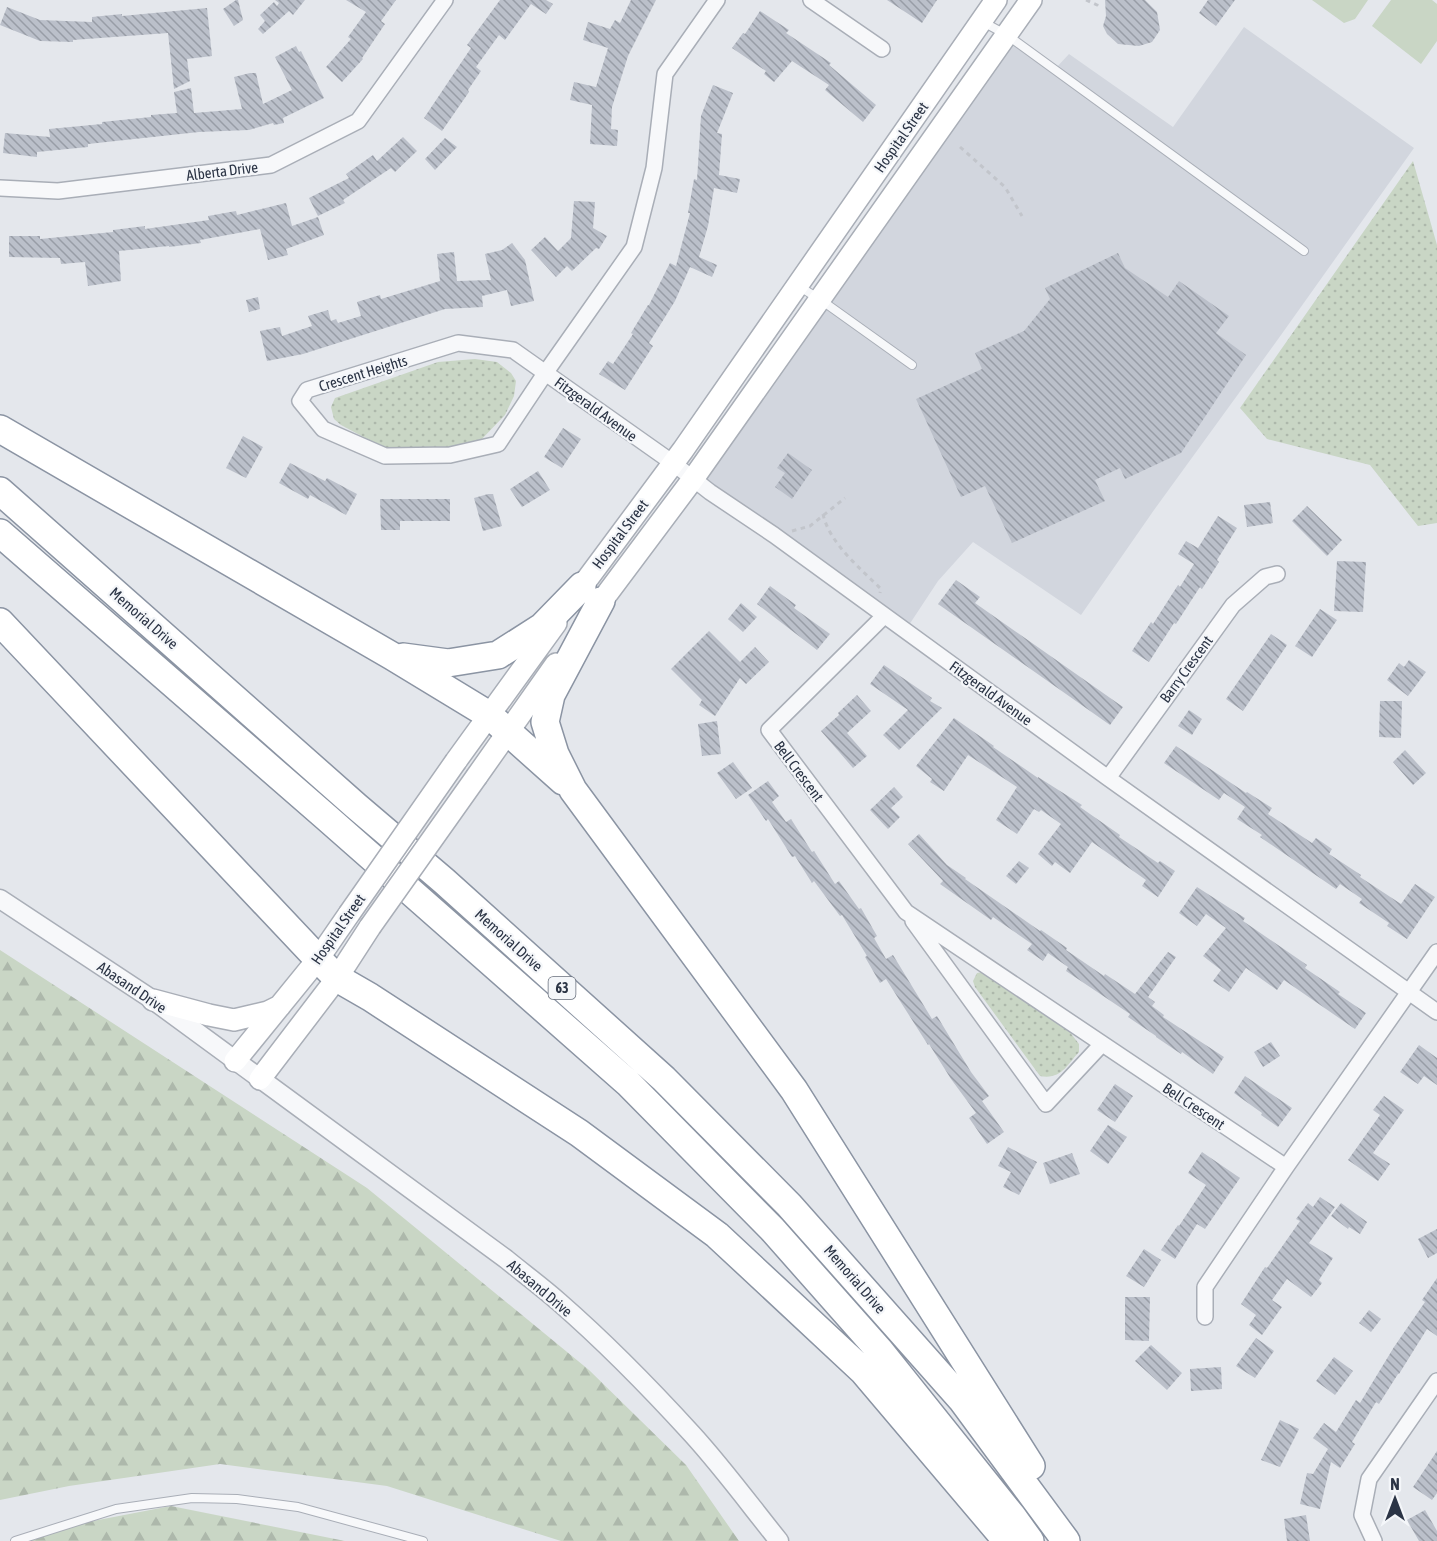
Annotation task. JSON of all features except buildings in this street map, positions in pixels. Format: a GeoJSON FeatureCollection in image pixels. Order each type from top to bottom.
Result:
{"type":"FeatureCollection","features":[{"type":"Feature","properties":{"kind":"highway"},"geometry":{"type":"LineString","coordinates":[[0,429],[392,656],[499,723],[573,790]]}},
{"type":"Feature","properties":{"kind":"highway","name":"Memorial Drive"},"geometry":{"type":"LineString","coordinates":[[0,491],[444,881],[672,1088],[789,1205],[962,1400],[1066,1541]]}},
{"type":"Feature","properties":{"kind":"highway","name":"Memorial Drive"},"geometry":{"type":"LineString","coordinates":[[0,533],[628,1083],[772,1229],[880,1351],[1030,1541]]}},
{"type":"Feature","properties":{"kind":"highway"},"geometry":{"type":"LineString","coordinates":[[392,656],[448,663],[498,655],[592,594]]}},
{"type":"Feature","properties":{"kind":"highway"},"geometry":{"type":"LineString","coordinates":[[592,594],[550,695],[545,722],[555,754],[573,790],[794,1090],[1078,1541]]}},
{"type":"Feature","properties":{"kind":"highway"},"geometry":{"type":"LineString","coordinates":[[0,622],[327,968],[579,1133],[717,1235],[863,1371],[1007,1541]]}},
{"type":"Feature","properties":{"kind":"main road","name":"Hospital Street"},"geometry":{"type":"LineString","coordinates":[[327,968],[348,914],[456,761],[499,723],[592,594],[673,463],[996,0]]}},
{"type":"Feature","properties":{"kind":"main road","name":"Hospital Street"},"geometry":{"type":"LineString","coordinates":[[592,594],[693,479],[1031,0]]}},
{"type":"Feature","properties":{"kind":"main road","name":"Hospital Street"},"geometry":{"type":"LineString","coordinates":[[235,1061],[280,1006],[327,968],[370,927],[477,776],[499,723]]}},
{"type":"Feature","properties":{"kind":"main road"},"geometry":{"type":"LineString","coordinates":[[260,1079],[327,968]]}},
{"type":"Feature","properties":{"kind":"main road"},"geometry":{"type":"LineString","coordinates":[[153,1000],[234,1020],[268,1012],[280,1006]]}},
{"type":"Feature","properties":{"kind":"street","name":"Alberta Drive"},"geometry":{"type":"LineString","coordinates":[[0,188],[58,191],[271,165],[358,121],[445,0]]}},
{"type":"Feature","properties":{"kind":"street","name":"Crescent Heights"},"geometry":{"type":"LineString","coordinates":[[546,372],[513,350],[458,343],[307,390],[300,401],[323,429],[386,456],[450,455],[498,444],[634,248],[654,168],[665,74],[717,0]]}},
{"type":"Feature","properties":{"kind":"street"},"geometry":{"type":"LineString","coordinates":[[811,0],[882,50]]}},
{"type":"Feature","properties":{"kind":"street","name":"Fitzgerald Avenue"},"geometry":{"type":"LineString","coordinates":[[546,372],[1108,778],[1437,1012]]}},
{"type":"Feature","properties":{"kind":"street","name":"Barry Crescent"},"geometry":{"type":"LineString","coordinates":[[1108,778],[1233,605],[1265,577],[1277,574]]}},
{"type":"Feature","properties":{"kind":"street","name":"Bell Crescent"},"geometry":{"type":"LineString","coordinates":[[879,612],[769,730],[1046,1104],[1102,1044]]}},
{"type":"Feature","properties":{"kind":"street","name":"Abasand Drive"},"geometry":{"type":"LineString","coordinates":[[0,899],[153,1000],[506,1259],[558,1301],[614,1353],[684,1426],[727,1475],[778,1541]]}},
{"type":"Feature","properties":{"kind":"street","name":"Bell Crescent"},"geometry":{"type":"LineString","coordinates":[[906,912],[1286,1167]]}},
{"type":"Feature","properties":{"kind":"street"},"geometry":{"type":"LineString","coordinates":[[1205,1317],[1205,1287],[1437,952]]}},
{"type":"Feature","properties":{"kind":"street"},"geometry":{"type":"LineString","coordinates":[[1374,1541],[1362,1515],[1368,1479],[1437,1381]]}},
{"type":"Feature","properties":{"kind":"lane"},"geometry":{"type":"LineString","coordinates":[[982,21],[1008,35],[1304,250]]}},
{"type":"Feature","properties":{"kind":"lane"},"geometry":{"type":"LineString","coordinates":[[798,286],[912,365]]}},
{"type":"Feature","properties":{"kind":"lane"},"geometry":{"type":"LineString","coordinates":[[15,1541],[116,1509],[192,1498],[237,1499],[298,1507],[423,1541]]}},
{"type":"Feature","properties":{"kind":"path"},"geometry":{"type":"LineString","coordinates":[[1086,0],[1096,4],[1098,0]]}},
{"type":"Feature","properties":{"kind":"path"},"geometry":{"type":"LineString","coordinates":[[960,147],[1005,187],[1022,216]]}},
{"type":"Feature","properties":{"kind":"path"},"geometry":{"type":"LineString","coordinates":[[774,535],[810,526],[845,498]]}},
{"type":"Feature","properties":{"kind":"path"},"geometry":{"type":"LineString","coordinates":[[823,514],[825,526]]}},
{"type":"Feature","properties":{"kind":"path"},"geometry":{"type":"LineString","coordinates":[[817,521],[825,526],[848,556],[881,589],[879,612]]}},
{"type":"Feature","properties":{"kind":"shaded area"},"geometry":{"type":"Polygon","coordinates":[[[1244,27],[1414,148],[1081,615],[973,542],[938,581],[905,631],[693,479],[1007,35],[1055,69],[1069,54],[1173,127],[1244,27]]]}},
{"type":"Feature","properties":{"kind":"green space"},"geometry":{"type":"Polygon","coordinates":[[[1312,0],[1368,0],[1355,19],[1344,23],[1312,0]]]}},
{"type":"Feature","properties":{"kind":"green space"},"geometry":{"type":"Polygon","coordinates":[[[1391,0],[1432,0],[1437,4],[1437,41],[1421,64],[1372,26],[1391,0]]]}},
{"type":"Feature","properties":{"kind":"green space"},"geometry":{"type":"Polygon","coordinates":[[[1413,161],[1437,245],[1437,523],[1418,526],[1370,465],[1267,439],[1240,408],[1413,161]]]}},
{"type":"Feature","properties":{"kind":"green space"},"geometry":{"type":"Polygon","coordinates":[[[475,359],[497,362],[511,373],[516,381],[514,396],[505,415],[480,441],[457,447],[390,450],[341,425],[334,419],[331,407],[335,398],[438,362],[475,359]]]}},
{"type":"Feature","properties":{"kind":"green space"},"geometry":{"type":"Polygon","coordinates":[[[0,950],[367,1188],[589,1370],[686,1465],[739,1541],[561,1541],[387,1486],[220,1464],[69,1486],[0,1500],[0,950]]]}},
{"type":"Feature","properties":{"kind":"green space"},"geometry":{"type":"Polygon","coordinates":[[[983,972],[1069,1031],[1079,1044],[1079,1052],[1058,1074],[1040,1076],[975,987],[973,981],[977,973],[983,972]]]}},
{"type":"Feature","properties":{"kind":"green space"},"geometry":{"type":"Polygon","coordinates":[[[171,1506],[345,1541],[19,1541],[46,1530],[171,1506]]]}}]}
